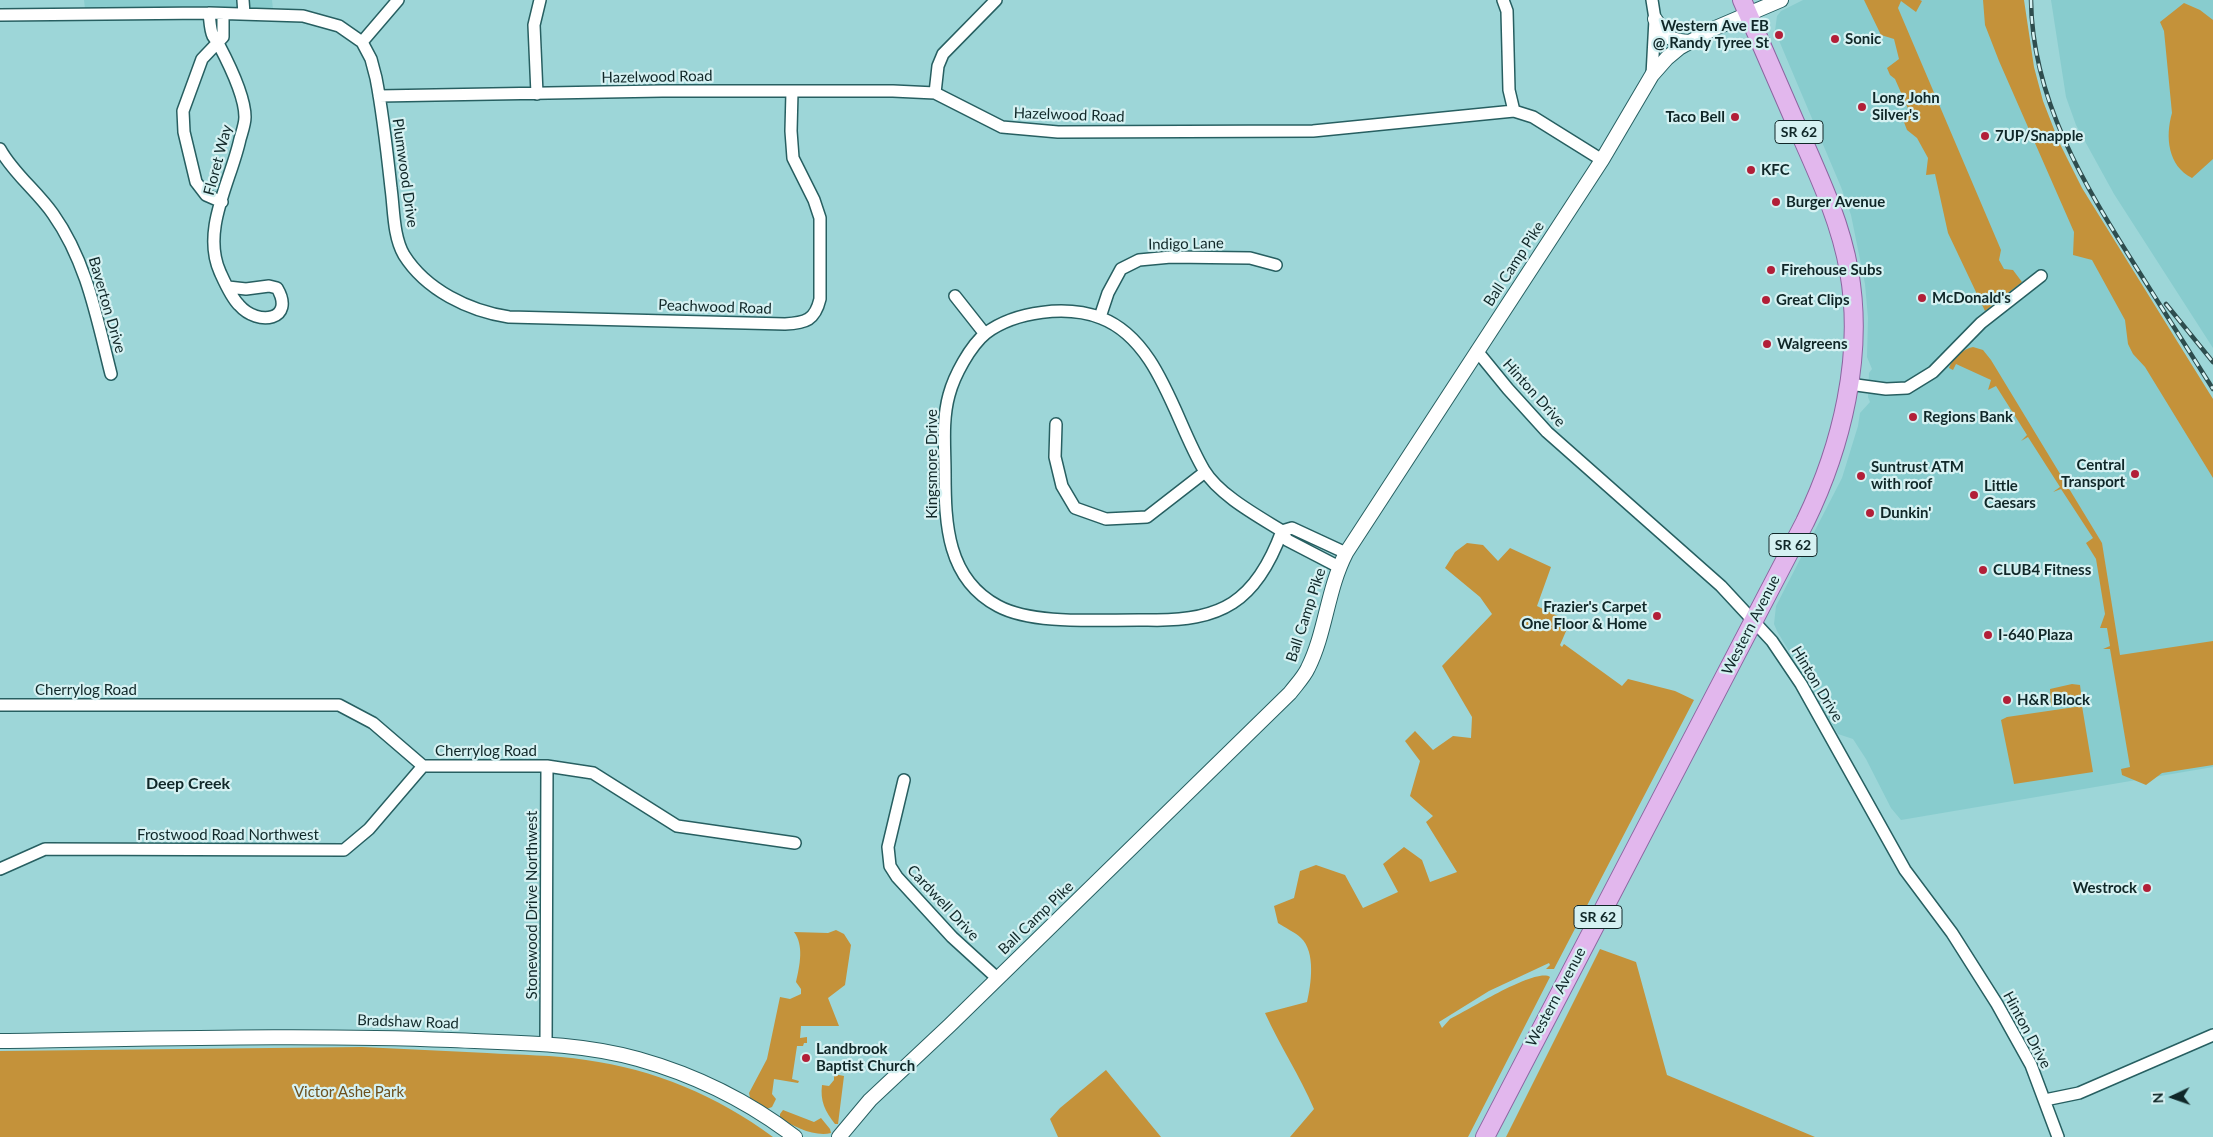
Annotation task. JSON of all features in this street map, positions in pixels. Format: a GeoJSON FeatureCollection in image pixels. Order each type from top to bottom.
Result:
{"type":"FeatureCollection","features":[{"type":"Feature","properties":{"kind":"main road","name":"Western Avenue"},"geometry":{"type":"LineString","coordinates":[[1485,1137],[1821,488],[1840,426],[1849,384],[1853,320],[1849,271],[1839,230],[1812,161],[1745,7]]}},
{"type":"Feature","properties":{"kind":"street"},"geometry":{"type":"LineString","coordinates":[[243,0],[244,14]]}},
{"type":"Feature","properties":{"kind":"street"},"geometry":{"type":"LineString","coordinates":[[0,15],[209,13],[303,16],[339,26],[362,42],[398,0]]}},
{"type":"Feature","properties":{"kind":"street"},"geometry":{"type":"LineString","coordinates":[[537,94],[534,24],[540,0]]}},
{"type":"Feature","properties":{"kind":"street"},"geometry":{"type":"LineString","coordinates":[[935,94],[938,66],[943,54],[996,0]]}},
{"type":"Feature","properties":{"kind":"street"},"geometry":{"type":"LineString","coordinates":[[1503,0],[1507,11],[1509,90],[1514,111]]}},
{"type":"Feature","properties":{"kind":"street","name":"Ball Camp Pike"},"geometry":{"type":"LineString","coordinates":[[839,1137],[870,1100],[1290,694],[1308,669],[1319,638],[1339,567],[1346,553],[1602,160],[1652,74],[1655,19],[1652,0]]}},
{"type":"Feature","properties":{"kind":"street"},"geometry":{"type":"LineString","coordinates":[[1652,74],[1667,58],[1745,7],[1781,0]]}},
{"type":"Feature","properties":{"kind":"street","name":"Floret Way"},"geometry":{"type":"LineString","coordinates":[[209,13],[213,36],[218,43],[242,101],[245,118],[213,234],[214,258],[228,287],[239,306],[254,316],[263,319],[272,317],[280,312],[282,296],[277,288],[269,286],[246,289],[228,287]]}},
{"type":"Feature","properties":{"kind":"street"},"geometry":{"type":"LineString","coordinates":[[222,202],[206,196],[196,182],[184,132],[183,111],[202,59],[223,37],[223,14]]}},
{"type":"Feature","properties":{"kind":"street"},"geometry":{"type":"LineString","coordinates":[[1655,19],[1664,34],[1670,39],[1690,42]]}},
{"type":"Feature","properties":{"kind":"street","name":"Plumwood Drive"},"geometry":{"type":"LineString","coordinates":[[362,42],[371,59],[379,96],[394,214],[404,253]]}},
{"type":"Feature","properties":{"kind":"street","name":"Hazelwood Road"},"geometry":{"type":"LineString","coordinates":[[379,96],[662,91],[893,91],[935,94],[1002,127],[1058,132],[1313,131],[1514,111],[1533,117],[1602,160]]}},
{"type":"Feature","properties":{"kind":"street","name":"Peachwood Road"},"geometry":{"type":"LineString","coordinates":[[404,253],[428,282],[465,305],[487,314],[509,317],[798,324],[810,319],[817,310],[820,299],[820,226],[814,200],[793,158],[791,131],[792,92]]}},
{"type":"Feature","properties":{"kind":"street","name":"Baverton Drive"},"geometry":{"type":"LineString","coordinates":[[0,149],[52,213],[73,245],[86,277],[111,374]]}},
{"type":"Feature","properties":{"kind":"street","name":"Indigo Lane"},"geometry":{"type":"LineString","coordinates":[[1100,317],[1108,293],[1122,269],[1139,260],[1171,257],[1250,258],[1276,265]]}},
{"type":"Feature","properties":{"kind":"street"},"geometry":{"type":"LineString","coordinates":[[1849,384],[1886,389],[1907,388],[1933,372],[1981,324],[2041,276]]}},
{"type":"Feature","properties":{"kind":"street"},"geometry":{"type":"LineString","coordinates":[[955,296],[985,334]]}},
{"type":"Feature","properties":{"kind":"street","name":"Kingsmore Drive"},"geometry":{"type":"LineString","coordinates":[[1339,567],[1287,540],[1282,531],[1224,492],[1205,472],[1167,392],[1142,347],[1116,325],[1100,317],[1069,312],[1046,311],[1019,318],[985,334],[959,369],[952,383],[945,414],[945,503],[949,539],[961,570],[986,600],[1017,614],[1038,618],[1176,620],[1210,615],[1231,604],[1249,590],[1264,569],[1282,531],[1292,528],[1346,553]]}},
{"type":"Feature","properties":{"kind":"street","name":"Hinton Drive"},"geometry":{"type":"LineString","coordinates":[[1477,351],[1520,404],[1547,432],[1721,586],[1772,641],[1801,684],[1905,870],[1976,969],[2031,1065],[2058,1137]]}},
{"type":"Feature","properties":{"kind":"street"},"geometry":{"type":"LineString","coordinates":[[1056,424],[1056,457],[1062,486],[1075,508],[1106,519],[1147,517],[1205,472]]}},
{"type":"Feature","properties":{"kind":"street","name":"Cherrylog Road"},"geometry":{"type":"LineString","coordinates":[[0,705],[339,705],[373,723],[423,766],[547,766],[593,773],[677,826],[795,843]]}},
{"type":"Feature","properties":{"kind":"street","name":"Frostwood Road Northwest"},"geometry":{"type":"LineString","coordinates":[[0,869],[45,849],[344,850],[369,829],[423,766]]}},
{"type":"Feature","properties":{"kind":"street","name":"Stonewood Drive Northwest"},"geometry":{"type":"LineString","coordinates":[[546,1045],[547,766]]}},
{"type":"Feature","properties":{"kind":"street","name":"Cardwell Drive"},"geometry":{"type":"LineString","coordinates":[[904,780],[888,847],[890,866],[897,877],[952,937],[996,978]]}},
{"type":"Feature","properties":{"kind":"street"},"geometry":{"type":"LineString","coordinates":[[2045,1100],[2079,1093],[2213,1035]]}},
{"type":"Feature","properties":{"kind":"street","name":"Bradshaw Road"},"geometry":{"type":"LineString","coordinates":[[0,1040],[363,1036],[546,1045],[608,1052],[683,1074],[741,1101],[795,1137]]}},
{"type":"Feature","properties":{"kind":"shaded area"},"geometry":{"type":"Polygon","coordinates":[[[84,0],[272,0],[273,10],[230,7],[85,9],[84,0]]]}},
{"type":"Feature","properties":{"kind":"shaded area"},"geometry":{"type":"Polygon","coordinates":[[[1803,0],[2020,0],[2020,27],[2047,130],[2213,408],[2213,767],[1901,820],[1891,808],[1866,759],[1853,739],[1838,734],[1777,631],[1774,624],[1776,606],[1842,478],[1858,426],[1860,413],[1870,402],[1868,397],[1869,373],[1872,369],[1867,357],[1868,318],[1865,284],[1851,215],[1775,31],[1777,16],[1781,11],[1803,0]]]}},
{"type":"Feature","properties":{"kind":"shaded area"},"geometry":{"type":"Polygon","coordinates":[[[2051,0],[2213,0],[2213,348],[2114,194],[2076,125],[2066,97],[2051,0]]]}},
{"type":"Feature","properties":{"kind":"green space"},"geometry":{"type":"Polygon","coordinates":[[[1864,0],[1922,1],[1916,12],[1901,1],[1898,8],[2001,250],[1999,260],[2004,269],[2013,270],[2022,282],[1985,311],[1948,233],[1935,174],[1926,175],[1928,158],[1917,138],[1907,130],[1902,117],[1910,113],[1895,79],[1890,75],[1887,68],[1899,59],[1894,39],[1881,35],[1864,0]]]}},
{"type":"Feature","properties":{"kind":"green space"},"geometry":{"type":"Polygon","coordinates":[[[1983,0],[2024,0],[2034,67],[2043,101],[2059,142],[2082,188],[2213,399],[2213,478],[2145,367],[2133,354],[2128,344],[2125,320],[2092,260],[2073,255],[2074,232],[1999,61],[1985,25],[1983,0]]]}},
{"type":"Feature","properties":{"kind":"green space"},"geometry":{"type":"Polygon","coordinates":[[[2184,3],[2200,10],[2213,20],[2213,159],[2192,178],[2178,166],[2170,150],[2169,132],[2172,113],[2164,31],[2160,22],[2184,3]]]}},
{"type":"Feature","properties":{"kind":"green space"},"geometry":{"type":"Polygon","coordinates":[[[1973,347],[1983,350],[1991,360],[2102,543],[2120,655],[2213,641],[2213,765],[2162,773],[2146,785],[2122,775],[2121,769],[2130,767],[2110,649],[2103,649],[2110,646],[2107,628],[2100,628],[2105,614],[2096,559],[2086,543],[2093,538],[2061,489],[2053,492],[2060,487],[2028,437],[2021,441],[2027,435],[1996,386],[1988,390],[1991,380],[1956,364],[1953,370],[1949,368],[1958,355],[1973,347]]]}},
{"type":"Feature","properties":{"kind":"green space"},"geometry":{"type":"Polygon","coordinates":[[[1467,543],[1483,545],[1498,561],[1510,548],[1551,567],[1537,606],[1570,622],[1560,645],[1562,647],[1564,644],[1622,686],[1628,679],[1675,691],[1694,700],[1554,969],[1546,969],[1550,965],[1549,963],[1489,991],[1439,1022],[1442,1028],[1450,1019],[1501,991],[1531,978],[1550,977],[1468,1137],[1290,1137],[1314,1109],[1265,1013],[1307,1002],[1311,978],[1311,960],[1306,944],[1301,938],[1278,923],[1274,906],[1294,898],[1300,871],[1316,865],[1345,875],[1363,908],[1398,892],[1383,864],[1404,847],[1422,860],[1430,882],[1457,872],[1426,822],[1433,816],[1410,796],[1420,761],[1405,741],[1415,731],[1433,750],[1453,736],[1471,738],[1472,717],[1442,666],[1492,614],[1480,597],[1445,568],[1455,552],[1467,543]]]}},
{"type":"Feature","properties":{"kind":"green space"},"geometry":{"type":"Polygon","coordinates":[[[2072,684],[2080,685],[2082,701],[2051,706],[2050,689],[2072,684]]]}},
{"type":"Feature","properties":{"kind":"green space"},"geometry":{"type":"Polygon","coordinates":[[[2082,706],[2093,772],[2014,784],[2001,720],[2007,717],[2082,706]]]}},
{"type":"Feature","properties":{"kind":"green space"},"geometry":{"type":"Polygon","coordinates":[[[836,930],[844,934],[851,945],[845,985],[828,998],[839,1026],[801,1026],[800,1038],[807,1037],[807,1043],[804,1043],[803,1046],[797,1046],[792,1079],[799,1081],[798,1083],[774,1079],[772,1094],[776,1099],[772,1107],[767,1109],[750,1098],[749,1093],[767,1059],[780,997],[790,999],[801,994],[801,989],[796,982],[800,962],[800,949],[794,932],[828,933],[836,930]]]}},
{"type":"Feature","properties":{"kind":"green space"},"geometry":{"type":"Polygon","coordinates":[[[1600,949],[1636,962],[1667,1075],[1815,1137],[1506,1137],[1600,949]]]}},
{"type":"Feature","properties":{"kind":"green space","name":"Victor Ashe Park"},"geometry":{"type":"Polygon","coordinates":[[[362,1047],[549,1056],[611,1064],[684,1086],[730,1109],[773,1137],[0,1137],[0,1051],[362,1047]]]}},
{"type":"Feature","properties":{"kind":"green space"},"geometry":{"type":"Polygon","coordinates":[[[1106,1070],[1161,1137],[1058,1137],[1050,1119],[1060,1108],[1106,1070]]]}},
{"type":"Feature","properties":{"kind":"green space"},"geometry":{"type":"Polygon","coordinates":[[[834,1074],[844,1076],[838,1124],[835,1124],[828,1115],[822,1096],[822,1085],[829,1086],[834,1080],[834,1074]]]}},
{"type":"Feature","properties":{"kind":"green space"},"geometry":{"type":"Polygon","coordinates":[[[783,1110],[814,1122],[821,1118],[831,1133],[818,1134],[792,1125],[780,1118],[783,1110]]]}},
{"type":"Feature","properties":{"kind":"railway"},"geometry":{"type":"LineString","coordinates":[[2031,0],[2034,37],[2041,73],[2051,107],[2065,141],[2098,205],[2213,389]]}},
{"type":"Feature","properties":{"kind":"railway"},"geometry":{"type":"LineString","coordinates":[[2166,304],[2213,362]]}},
{"type":"Feature","properties":{"kind":"place","name":"Western Ave EB @ Randy Tyree St"},"geometry":{"type":"Point","coordinates":[1779,35]}},
{"type":"Feature","properties":{"kind":"place","name":"Sonic"},"geometry":{"type":"Point","coordinates":[1835,39]}},
{"type":"Feature","properties":{"kind":"place","name":"Long John Silver's"},"geometry":{"type":"Point","coordinates":[1862,107]}},
{"type":"Feature","properties":{"kind":"place","name":"Taco Bell"},"geometry":{"type":"Point","coordinates":[1735,117]}},
{"type":"Feature","properties":{"kind":"place","name":"7UP/Snapple"},"geometry":{"type":"Point","coordinates":[1985,136]}},
{"type":"Feature","properties":{"kind":"place","name":"KFC"},"geometry":{"type":"Point","coordinates":[1751,170]}},
{"type":"Feature","properties":{"kind":"place","name":"Burger Avenue"},"geometry":{"type":"Point","coordinates":[1776,202]}},
{"type":"Feature","properties":{"kind":"place","name":"Firehouse Subs"},"geometry":{"type":"Point","coordinates":[1771,270]}},
{"type":"Feature","properties":{"kind":"place","name":"McDonald's"},"geometry":{"type":"Point","coordinates":[1922,298]}},
{"type":"Feature","properties":{"kind":"place","name":"Great Clips"},"geometry":{"type":"Point","coordinates":[1766,300]}},
{"type":"Feature","properties":{"kind":"place","name":"Walgreens"},"geometry":{"type":"Point","coordinates":[1767,344]}},
{"type":"Feature","properties":{"kind":"place","name":"Regions Bank"},"geometry":{"type":"Point","coordinates":[1913,417]}},
{"type":"Feature","properties":{"kind":"place","name":"Central Transport"},"geometry":{"type":"Point","coordinates":[2135,474]}},
{"type":"Feature","properties":{"kind":"place","name":"Suntrust ATM with roof"},"geometry":{"type":"Point","coordinates":[1861,476]}},
{"type":"Feature","properties":{"kind":"place","name":"Little Caesars"},"geometry":{"type":"Point","coordinates":[1974,495]}},
{"type":"Feature","properties":{"kind":"place","name":"Dunkin'"},"geometry":{"type":"Point","coordinates":[1870,513]}},
{"type":"Feature","properties":{"kind":"place","name":"CLUB4 Fitness"},"geometry":{"type":"Point","coordinates":[1983,570]}},
{"type":"Feature","properties":{"kind":"place","name":"Frazier's Carpet One Floor & Home"},"geometry":{"type":"Point","coordinates":[1657,616]}},
{"type":"Feature","properties":{"kind":"place","name":"I-640 Plaza"},"geometry":{"type":"Point","coordinates":[1988,635]}},
{"type":"Feature","properties":{"kind":"place","name":"H&R Block"},"geometry":{"type":"Point","coordinates":[2007,700]}},
{"type":"Feature","properties":{"kind":"place","name":"Westrock"},"geometry":{"type":"Point","coordinates":[2147,888]}},
{"type":"Feature","properties":{"kind":"place","name":"Landbrook Baptist Church"},"geometry":{"type":"Point","coordinates":[806,1058]}},
{"type":"Feature","properties":{"kind":"district","name":"Deep Creek"},"geometry":{"type":"Point","coordinates":[188,784]}}]}
